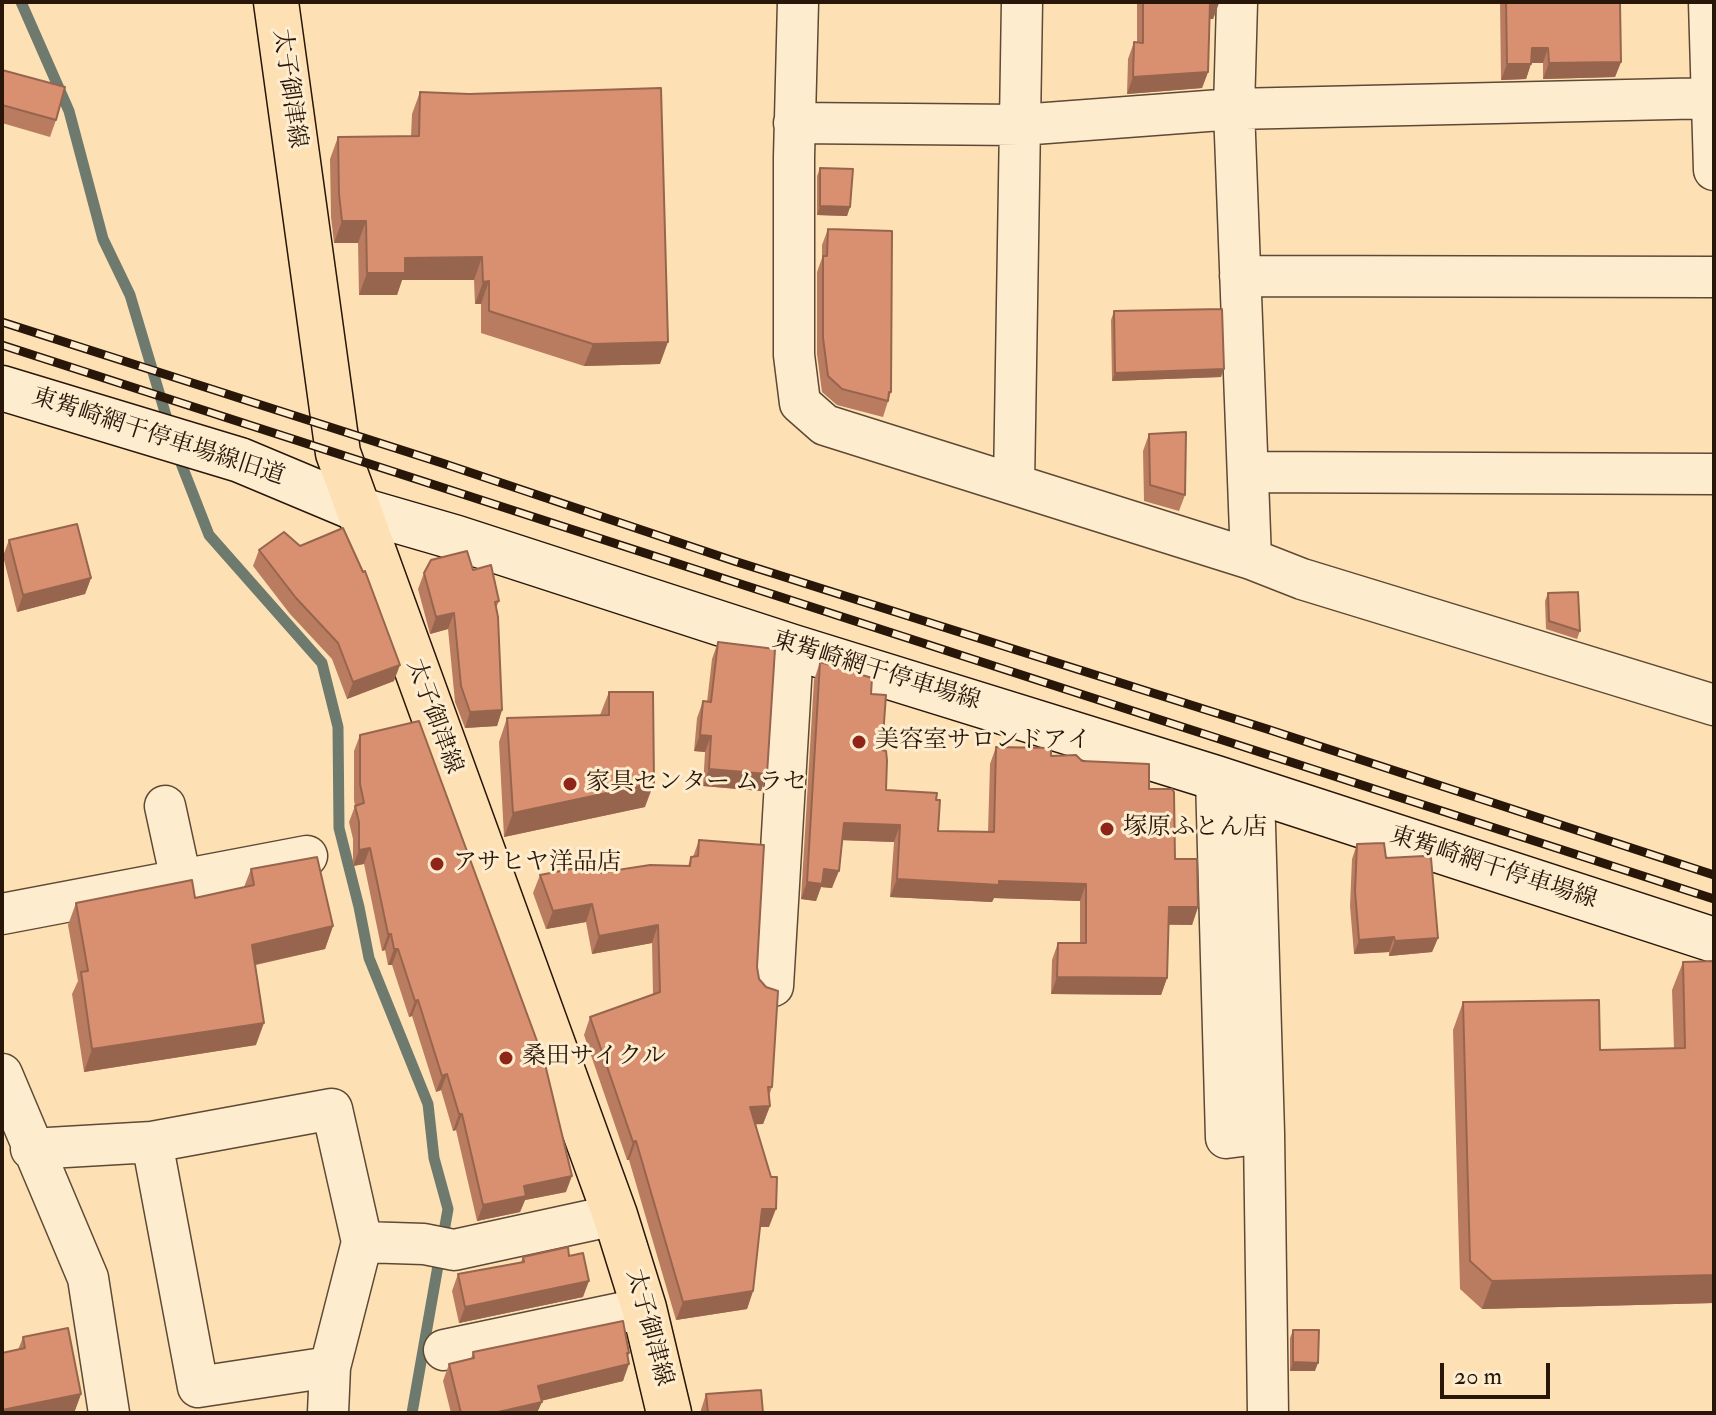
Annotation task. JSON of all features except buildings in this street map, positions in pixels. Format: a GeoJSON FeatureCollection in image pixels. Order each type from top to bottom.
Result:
{"type":"FeatureCollection","features":[{"type":"Feature","properties":{"kind":"main road","name":"太子御津線"},"geometry":{"type":"LineString","coordinates":[[276,2],[338,453],[615,1215],[644,1308],[669,1413]]}},
{"type":"Feature","properties":{"kind":"main road","name":"東觜崎網干停車場線旧道"},"geometry":{"type":"LineString","coordinates":[[2,388],[240,460],[357,509]]}},
{"type":"Feature","properties":{"kind":"main road","name":"東觜崎網干停車場線"},"geometry":{"type":"LineString","coordinates":[[357,509],[1235,785],[1714,940]]}},
{"type":"Feature","properties":{"kind":"street"},"geometry":{"type":"LineString","coordinates":[[798,2],[794,123],[794,355],[800,403],[825,425],[1251,559],[1302,579],[1714,705]]}},
{"type":"Feature","properties":{"kind":"street"},"geometry":{"type":"LineString","coordinates":[[1014,484],[1022,2]]}},
{"type":"Feature","properties":{"kind":"street"},"geometry":{"type":"LineString","coordinates":[[1237,2],[1234,109],[1251,559]]}},
{"type":"Feature","properties":{"kind":"street"},"geometry":{"type":"LineString","coordinates":[[1709,2],[1714,170]]}},
{"type":"Feature","properties":{"kind":"street"},"geometry":{"type":"LineString","coordinates":[[794,123],[1020,125],[1234,109],[1712,98]]}},
{"type":"Feature","properties":{"kind":"street"},"geometry":{"type":"LineString","coordinates":[[1240,276],[1714,277]]}},
{"type":"Feature","properties":{"kind":"street"},"geometry":{"type":"LineString","coordinates":[[1248,472],[1714,474]]}},
{"type":"Feature","properties":{"kind":"street"},"geometry":{"type":"LineString","coordinates":[[773,986],[793,647]]}},
{"type":"Feature","properties":{"kind":"street"},"geometry":{"type":"LineString","coordinates":[[1235,785],[1264,1133],[1268,1413]]}},
{"type":"Feature","properties":{"kind":"street"},"geometry":{"type":"LineString","coordinates":[[165,806],[181,880]]}},
{"type":"Feature","properties":{"kind":"street"},"geometry":{"type":"LineString","coordinates":[[2,914],[307,856]]}},
{"type":"Feature","properties":{"kind":"street"},"geometry":{"type":"LineString","coordinates":[[2,1074],[31,1149],[88,1278],[109,1413]]}},
{"type":"Feature","properties":{"kind":"street"},"geometry":{"type":"LineString","coordinates":[[31,1149],[152,1142],[332,1109],[362,1242],[330,1367],[328,1413]]}},
{"type":"Feature","properties":{"kind":"street"},"geometry":{"type":"LineString","coordinates":[[152,1142],[198,1387],[330,1367]]}},
{"type":"Feature","properties":{"kind":"street"},"geometry":{"type":"LineString","coordinates":[[362,1242],[424,1244],[454,1250],[615,1215]]}},
{"type":"Feature","properties":{"kind":"street"},"geometry":{"type":"LineString","coordinates":[[444,1350],[644,1308]]}},
{"type":"Feature","properties":{"kind":"waterway"},"geometry":{"type":"LineString","coordinates":[[21,2],[69,111],[103,239],[130,295],[170,429]]}},
{"type":"Feature","properties":{"kind":"waterway"},"geometry":{"type":"LineString","coordinates":[[177,453],[209,535],[322,663],[338,727],[339,828],[369,958],[428,1104],[434,1158],[448,1209],[412,1413]]}},
{"type":"Feature","properties":{"kind":"railway"},"geometry":{"type":"LineString","coordinates":[[2,322],[442,463],[734,561],[1267,729],[1714,875]]}},
{"type":"Feature","properties":{"kind":"railway"},"geometry":{"type":"LineString","coordinates":[[2,345],[1714,899]]}},
{"type":"Feature","properties":{"kind":"place","name":"美容室サロンドアイ"},"geometry":{"type":"Point","coordinates":[859,742]}},
{"type":"Feature","properties":{"kind":"place","name":"家具センター ムラセ"},"geometry":{"type":"Point","coordinates":[570,784]}},
{"type":"Feature","properties":{"kind":"place","name":"塚原ふとん店"},"geometry":{"type":"Point","coordinates":[1107,829]}},
{"type":"Feature","properties":{"kind":"place","name":"アサヒヤ洋品店"},"geometry":{"type":"Point","coordinates":[437,864]}},
{"type":"Feature","properties":{"kind":"place","name":"桑田サイクル"},"geometry":{"type":"Point","coordinates":[506,1058]}}]}
